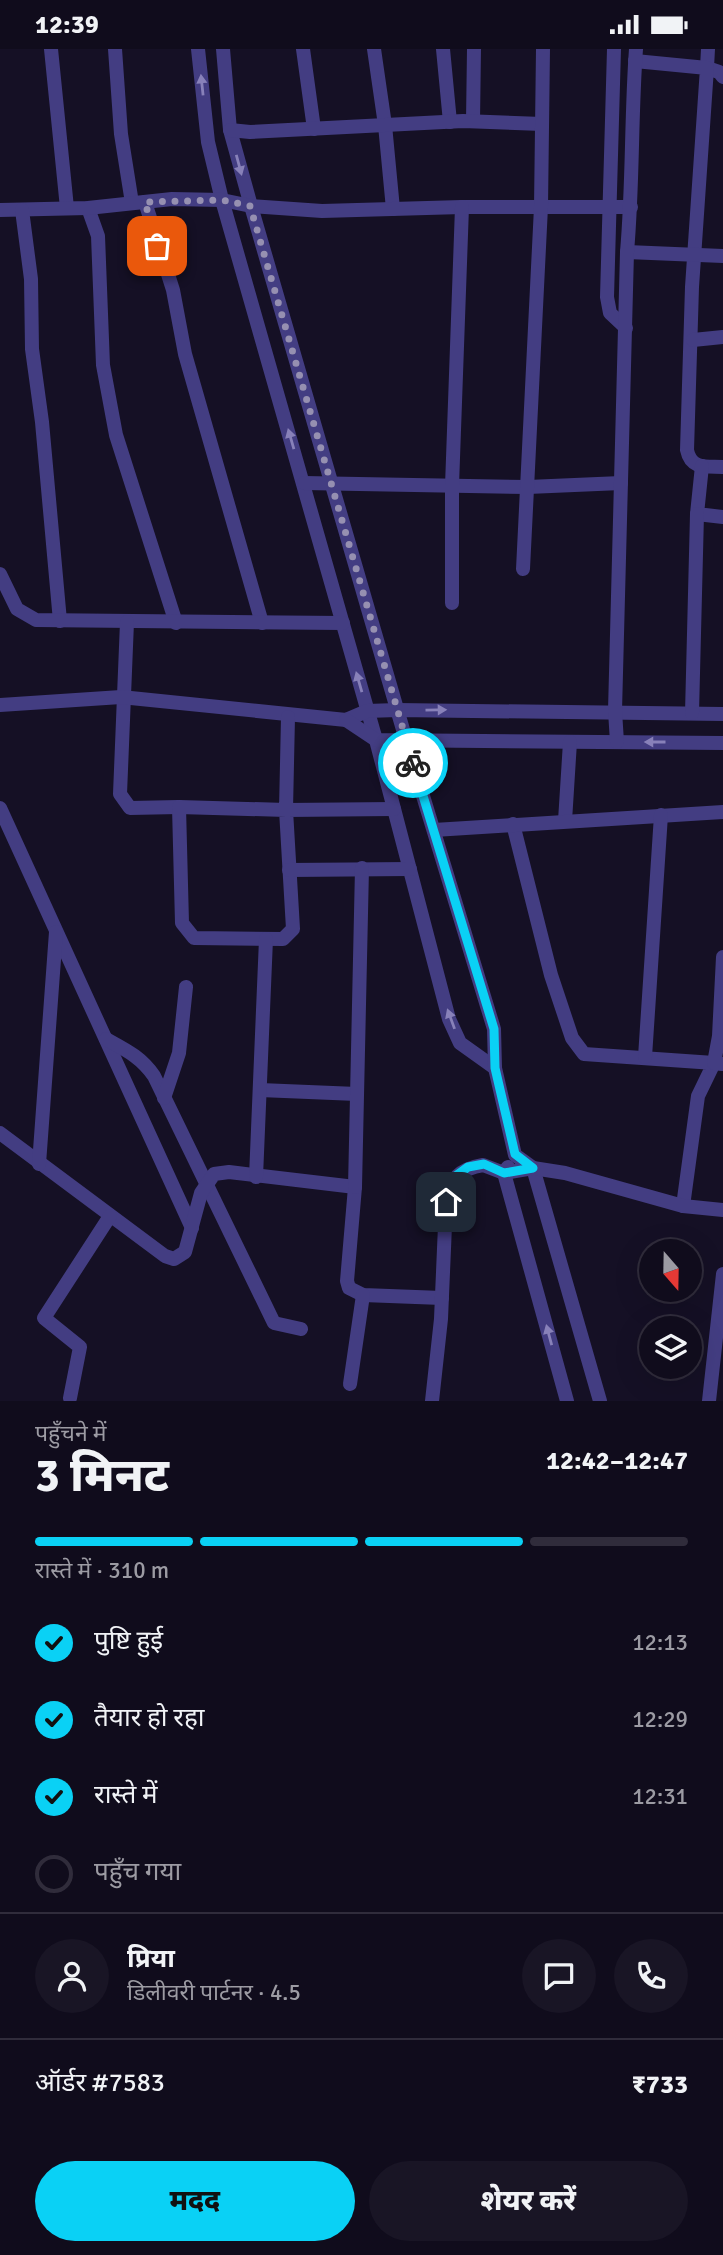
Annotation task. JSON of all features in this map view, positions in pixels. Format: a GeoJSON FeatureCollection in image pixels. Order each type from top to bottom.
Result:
{"type":"FeatureCollection","features":[{"type":"Feature","properties":{"kind":"street"},"geometry":{"type":"LineString","coordinates":[[51,49],[67,208]]}},
{"type":"Feature","properties":{"kind":"street"},"geometry":{"type":"LineString","coordinates":[[115,49],[121,134],[138,203],[173,290],[185,354],[262,623]]}},
{"type":"Feature","properties":{"kind":"street"},"geometry":{"type":"LineString","coordinates":[[198,49],[208,142],[222,200],[376,740],[449,1019],[460,1043],[495,1068]]}},
{"type":"Feature","properties":{"kind":"street"},"geometry":{"type":"LineString","coordinates":[[223,49],[230,130],[250,206],[397,710],[494,1029],[495,1068],[515,1154],[533,1168],[600,1401]]}},
{"type":"Feature","properties":{"kind":"street"},"geometry":{"type":"LineString","coordinates":[[303,49],[314,129]]}},
{"type":"Feature","properties":{"kind":"street"},"geometry":{"type":"LineString","coordinates":[[373,49],[386,125],[393,209]]}},
{"type":"Feature","properties":{"kind":"street"},"geometry":{"type":"LineString","coordinates":[[443,49],[450,122]]}},
{"type":"Feature","properties":{"kind":"street"},"geometry":{"type":"LineString","coordinates":[[473,121],[474,49]]}},
{"type":"Feature","properties":{"kind":"street"},"geometry":{"type":"LineString","coordinates":[[523,569],[541,207],[543,49]]}},
{"type":"Feature","properties":{"kind":"street"},"geometry":{"type":"LineString","coordinates":[[614,49],[607,207],[608,306],[616,321],[626,328]]}},
{"type":"Feature","properties":{"kind":"street"},"geometry":{"type":"LineString","coordinates":[[708,49],[687,450],[693,464],[723,467]]}},
{"type":"Feature","properties":{"kind":"street"},"geometry":{"type":"LineString","coordinates":[[617,742],[615,711],[627,252],[631,207],[630,137],[635,55],[707,68],[719,72],[723,77]]}},
{"type":"Feature","properties":{"kind":"street"},"geometry":{"type":"LineString","coordinates":[[230,130],[250,132],[473,121],[542,124]]}},
{"type":"Feature","properties":{"kind":"street"},"geometry":{"type":"LineString","coordinates":[[0,211],[222,200],[250,206],[322,211],[461,207],[631,207]]}},
{"type":"Feature","properties":{"kind":"street"},"geometry":{"type":"LineString","coordinates":[[452,603],[452,486],[461,207]]}},
{"type":"Feature","properties":{"kind":"street"},"geometry":{"type":"LineString","coordinates":[[88,208],[98,236],[103,365],[116,435],[176,623]]}},
{"type":"Feature","properties":{"kind":"street"},"geometry":{"type":"LineString","coordinates":[[22,210],[31,279],[32,349],[42,422],[60,621]]}},
{"type":"Feature","properties":{"kind":"street"},"geometry":{"type":"LineString","coordinates":[[627,252],[723,256]]}},
{"type":"Feature","properties":{"kind":"street"},"geometry":{"type":"LineString","coordinates":[[693,340],[723,337]]}},
{"type":"Feature","properties":{"kind":"street"},"geometry":{"type":"LineString","coordinates":[[692,713],[697,514],[702,466]]}},
{"type":"Feature","properties":{"kind":"street"},"geometry":{"type":"LineString","coordinates":[[304,483],[528,487],[621,483]]}},
{"type":"Feature","properties":{"kind":"street"},"geometry":{"type":"LineString","coordinates":[[697,514],[723,517]]}},
{"type":"Feature","properties":{"kind":"street"},"geometry":{"type":"LineString","coordinates":[[0,573],[17,609],[36,620],[343,623]]}},
{"type":"Feature","properties":{"kind":"street"},"geometry":{"type":"LineString","coordinates":[[127,622],[121,697],[120,794],[124,804],[130,808],[394,809]]}},
{"type":"Feature","properties":{"kind":"street"},"geometry":{"type":"LineString","coordinates":[[0,705],[121,697],[288,717],[346,720],[367,711],[397,710],[723,713]]}},
{"type":"Feature","properties":{"kind":"street"},"geometry":{"type":"LineString","coordinates":[[179,807],[181,923],[187,933],[194,938],[283,940],[293,929],[286,810],[288,717]]}},
{"type":"Feature","properties":{"kind":"street"},"geometry":{"type":"LineString","coordinates":[[346,720],[376,740],[723,743]]}},
{"type":"Feature","properties":{"kind":"street"},"geometry":{"type":"LineString","coordinates":[[565,821],[570,742]]}},
{"type":"Feature","properties":{"kind":"street"},"geometry":{"type":"LineString","coordinates":[[0,808],[192,1228]]}},
{"type":"Feature","properties":{"kind":"street"},"geometry":{"type":"LineString","coordinates":[[434,830],[723,812]]}},
{"type":"Feature","properties":{"kind":"street"},"geometry":{"type":"LineString","coordinates":[[645,1057],[661,815]]}},
{"type":"Feature","properties":{"kind":"street"},"geometry":{"type":"LineString","coordinates":[[513,824],[551,975],[572,1038],[584,1054],[718,1063]]}},
{"type":"Feature","properties":{"kind":"street"},"geometry":{"type":"LineString","coordinates":[[362,868],[355,1187],[347,1281],[349,1288],[363,1295],[442,1298]]}},
{"type":"Feature","properties":{"kind":"street"},"geometry":{"type":"LineString","coordinates":[[289,870],[410,869]]}},
{"type":"Feature","properties":{"kind":"street"},"geometry":{"type":"LineString","coordinates":[[39,1164],[56,931]]}},
{"type":"Feature","properties":{"kind":"street"},"geometry":{"type":"LineString","coordinates":[[256,1177],[266,939]]}},
{"type":"Feature","properties":{"kind":"street"},"geometry":{"type":"LineString","coordinates":[[683,1206],[698,1095],[718,1063],[723,957]]}},
{"type":"Feature","properties":{"kind":"street"},"geometry":{"type":"LineString","coordinates":[[164,1098],[179,1053],[186,987]]}},
{"type":"Feature","properties":{"kind":"street"},"geometry":{"type":"LineString","coordinates":[[106,1039],[144,1062],[274,1323],[301,1329]]}},
{"type":"Feature","properties":{"kind":"street"},"geometry":{"type":"LineString","coordinates":[[260,1090],[357,1094]]}},
{"type":"Feature","properties":{"kind":"street"},"geometry":{"type":"LineString","coordinates":[[0,1133],[165,1256],[174,1259],[185,1252],[205,1184],[215,1174],[229,1172],[355,1187]]}},
{"type":"Feature","properties":{"kind":"street"},"geometry":{"type":"LineString","coordinates":[[515,1154],[504,1173],[567,1401]]}},
{"type":"Feature","properties":{"kind":"street"},"geometry":{"type":"LineString","coordinates":[[432,1401],[442,1298],[448,1187],[453,1178],[468,1167],[484,1164],[504,1173],[533,1168],[565,1173],[683,1206],[723,1210]]}},
{"type":"Feature","properties":{"kind":"street"},"geometry":{"type":"LineString","coordinates":[[70,1398],[80,1347],[44,1318],[110,1216]]}},
{"type":"Feature","properties":{"kind":"street"},"geometry":{"type":"LineString","coordinates":[[709,1401],[723,1274]]}},
{"type":"Feature","properties":{"kind":"street"},"geometry":{"type":"LineString","coordinates":[[350,1384],[363,1295]]}},
{"type":"Feature","properties":{"kind":"way so far"},"geometry":{"type":"LineString","coordinates":[[157,246],[145,202],[172,199],[222,200],[250,206],[413,763]]}},
{"type":"Feature","properties":{"kind":"route"},"geometry":{"type":"LineString","coordinates":[[413,763],[494,1029],[495,1068],[515,1154],[533,1168],[504,1173],[484,1164],[468,1167],[453,1178],[448,1187],[446,1202]]}}]}
